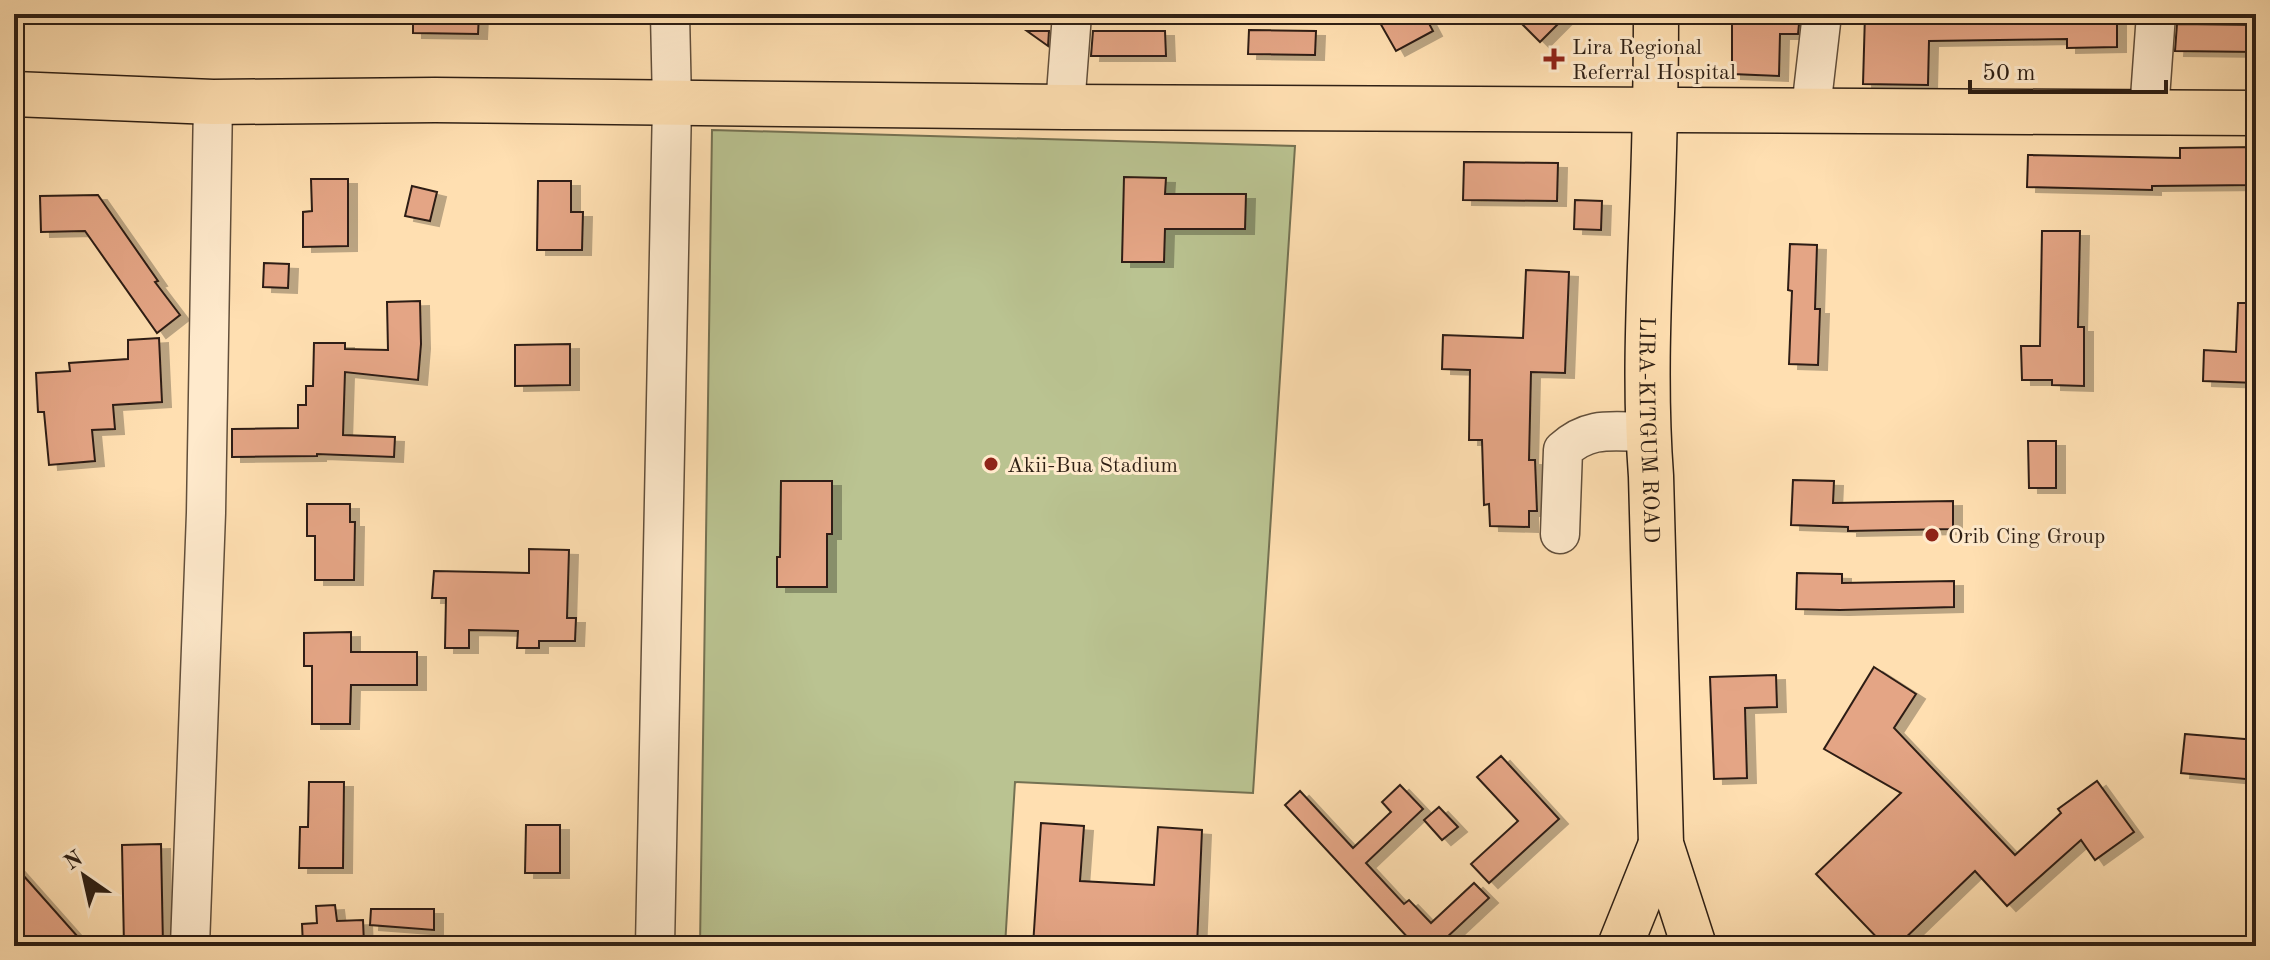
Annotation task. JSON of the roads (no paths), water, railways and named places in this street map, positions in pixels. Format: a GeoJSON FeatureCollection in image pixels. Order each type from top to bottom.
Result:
{"type":"FeatureCollection","features":[{"type":"Feature","properties":{"kind":"main road","name":"LIRA-KITGUM ROAD"},"geometry":{"type":"LineString","coordinates":[[1656,14],[1656,110],[1647,345],[1661,844],[1694,946]]}},
{"type":"Feature","properties":{"kind":"main road"},"geometry":{"type":"LineString","coordinates":[[14,94],[213,102],[435,100],[1065,107],[2256,113]]}},
{"type":"Feature","properties":{"kind":"main road","name":"LIRA-KITGUM ROAD"},"geometry":{"type":"LineString","coordinates":[[1620,946],[1661,844]]}},
{"type":"Feature","properties":{"kind":"street"},"geometry":{"type":"LineString","coordinates":[[655,946],[672,104],[670,14]]}},
{"type":"Feature","properties":{"kind":"street"},"geometry":{"type":"LineString","coordinates":[[1065,107],[1072,14]]}},
{"type":"Feature","properties":{"kind":"street"},"geometry":{"type":"LineString","coordinates":[[1811,109],[1822,14]]}},
{"type":"Feature","properties":{"kind":"street"},"geometry":{"type":"LineString","coordinates":[[2149,112],[2156,14]]}},
{"type":"Feature","properties":{"kind":"street"},"geometry":{"type":"LineString","coordinates":[[190,946],[206,513],[213,102]]}},
{"type":"Feature","properties":{"kind":"street"},"geometry":{"type":"LineString","coordinates":[[1560,534],[1563,450],[1576,438],[1598,431],[1648,432]]}},
{"type":"Feature","properties":{"kind":"place","name":"Lira Regional Referral Hospital"},"geometry":{"type":"Point","coordinates":[1554,59]}},
{"type":"Feature","properties":{"kind":"place","name":"Akii-Bua Stadium"},"geometry":{"type":"Point","coordinates":[991,464]}},
{"type":"Feature","properties":{"kind":"place","name":"Orib Cing Group"},"geometry":{"type":"Point","coordinates":[1932,535]}}]}
